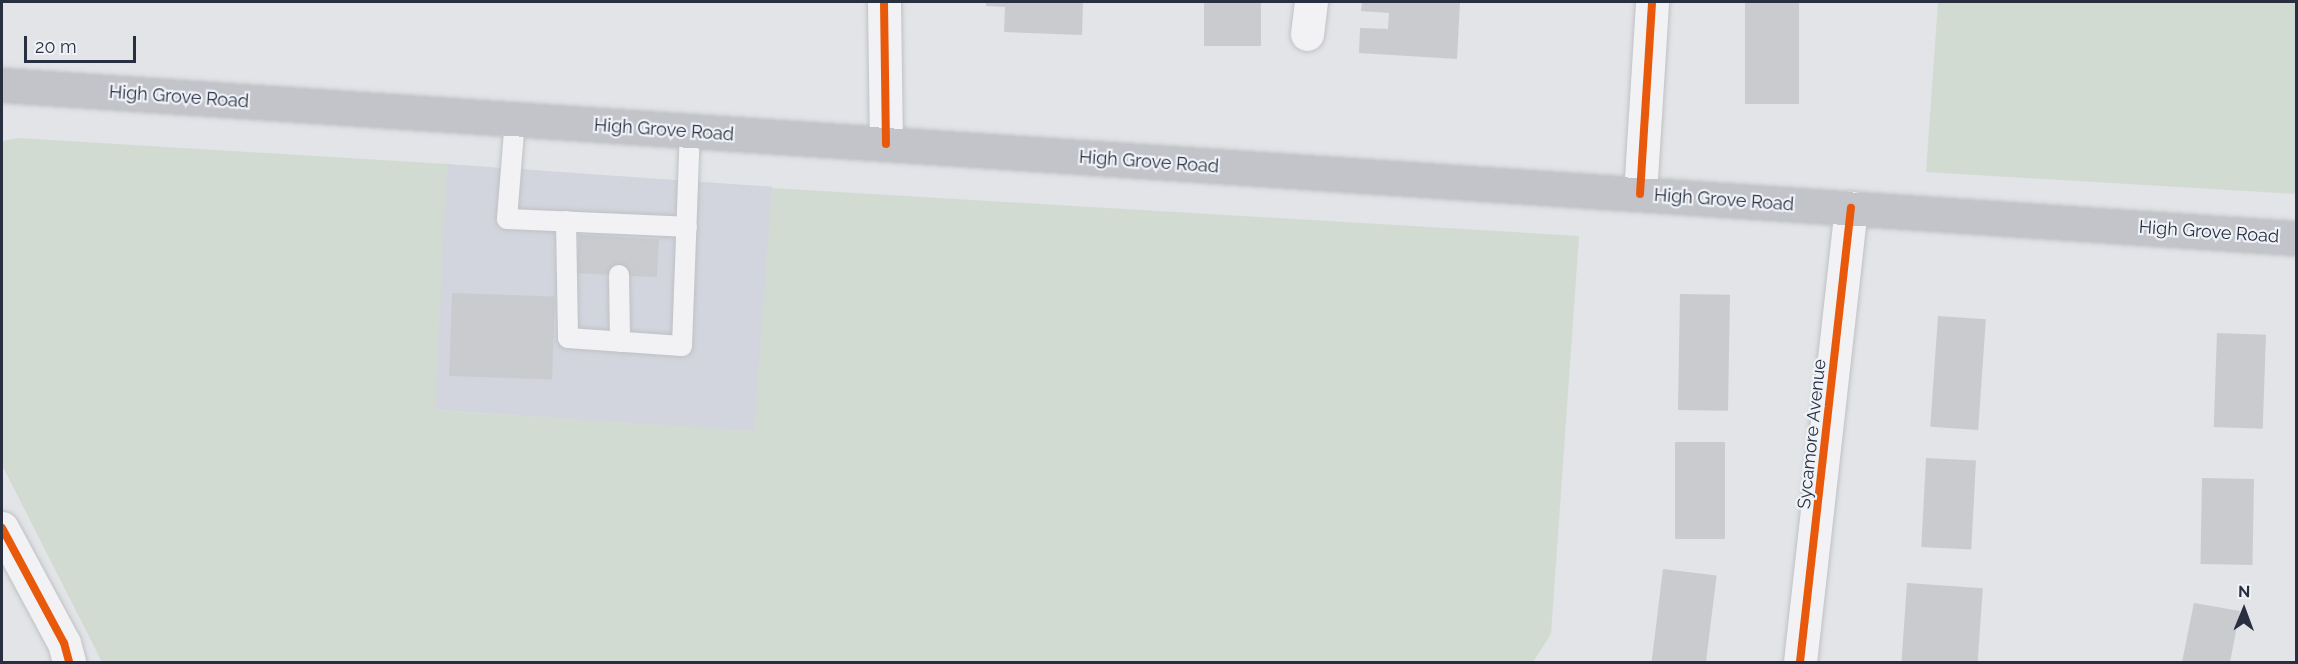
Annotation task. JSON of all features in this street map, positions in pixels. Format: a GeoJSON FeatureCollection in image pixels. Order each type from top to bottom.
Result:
{"type":"FeatureCollection","features":[{"type":"Feature","properties":{"kind":"main road","name":"High Grove Road"},"geometry":{"type":"LineString","coordinates":[[2,85],[2296,238]]}},
{"type":"Feature","properties":{"kind":"street"},"geometry":{"type":"LineString","coordinates":[[1307,34],[1311,2]]}},
{"type":"Feature","properties":{"kind":"street"},"geometry":{"type":"LineString","coordinates":[[1640,194],[1652,2]]}},
{"type":"Feature","properties":{"kind":"street"},"geometry":{"type":"LineString","coordinates":[[884,15],[886,144]]}},
{"type":"Feature","properties":{"kind":"street","name":"Sycamore Avenue"},"geometry":{"type":"LineString","coordinates":[[1800,663],[1851,208]]}},
{"type":"Feature","properties":{"kind":"street"},"geometry":{"type":"LineString","coordinates":[[2,528],[64,643],[69,663]]}},
{"type":"Feature","properties":{"kind":"lane"},"geometry":{"type":"LineString","coordinates":[[515,120],[507,219],[566,221],[619,231],[687,227]]}},
{"type":"Feature","properties":{"kind":"lane"},"geometry":{"type":"LineString","coordinates":[[566,221],[568,338],[682,346],[690,131]]}},
{"type":"Feature","properties":{"kind":"lane"},"geometry":{"type":"LineString","coordinates":[[619,275],[620,342]]}},
{"type":"Feature","properties":{"kind":"shaded area"},"geometry":{"type":"Polygon","coordinates":[[[1938,2],[2296,2],[2296,194],[1926,172],[1938,2]]]}},
{"type":"Feature","properties":{"kind":"shaded area"},"geometry":{"type":"Polygon","coordinates":[[[19,138],[447,164],[435,410],[754,431],[772,188],[1579,236],[1551,634],[1533,662],[102,662],[2,465],[2,141],[19,138]]]}},
{"type":"Feature","properties":{"kind":"shaded area"},"geometry":{"type":"Polygon","coordinates":[[[447,164],[772,187],[755,432],[430,409],[447,164]]]}},
{"type":"Feature","properties":{"kind":"building"},"geometry":{"type":"Polygon","coordinates":[[[986,2],[1083,2],[1082,35],[1004,32],[1005,7],[986,6],[986,2]]]}},
{"type":"Feature","properties":{"kind":"building"},"geometry":{"type":"Polygon","coordinates":[[[1204,2],[1261,2],[1261,46],[1204,46],[1204,2]]]}},
{"type":"Feature","properties":{"kind":"building"},"geometry":{"type":"Polygon","coordinates":[[[1362,2],[1460,2],[1457,59],[1359,53],[1360,28],[1388,29],[1389,13],[1361,11],[1362,2]]]}},
{"type":"Feature","properties":{"kind":"building"},"geometry":{"type":"Polygon","coordinates":[[[1745,2],[1799,2],[1799,104],[1745,104],[1745,2]]]}},
{"type":"Feature","properties":{"kind":"building"},"geometry":{"type":"Polygon","coordinates":[[[579,235],[659,239],[657,277],[577,273],[579,235]]]}},
{"type":"Feature","properties":{"kind":"building"},"geometry":{"type":"Polygon","coordinates":[[[452,293],[555,297],[552,380],[449,376],[452,293]]]}},
{"type":"Feature","properties":{"kind":"building"},"geometry":{"type":"Polygon","coordinates":[[[1680,294],[1730,295],[1728,411],[1678,410],[1680,294]]]}},
{"type":"Feature","properties":{"kind":"building"},"geometry":{"type":"Polygon","coordinates":[[[1938,316],[1986,319],[1978,430],[1930,427],[1938,316]]]}},
{"type":"Feature","properties":{"kind":"building"},"geometry":{"type":"Polygon","coordinates":[[[2217,333],[2266,335],[2263,429],[2214,427],[2217,333]]]}},
{"type":"Feature","properties":{"kind":"building"},"geometry":{"type":"Polygon","coordinates":[[[1675,442],[1725,442],[1725,539],[1675,539],[1675,442]]]}},
{"type":"Feature","properties":{"kind":"building"},"geometry":{"type":"Polygon","coordinates":[[[1926,458],[1976,461],[1971,549],[1921,547],[1926,458]]]}},
{"type":"Feature","properties":{"kind":"building"},"geometry":{"type":"Polygon","coordinates":[[[2202,478],[2254,479],[2252,565],[2200,564],[2202,478]]]}},
{"type":"Feature","properties":{"kind":"building"},"geometry":{"type":"Polygon","coordinates":[[[1663,569],[1717,576],[1706,662],[1652,661],[1663,569]]]}},
{"type":"Feature","properties":{"kind":"building"},"geometry":{"type":"Polygon","coordinates":[[[1907,583],[1983,588],[1978,662],[1901,662],[1907,583]]]}},
{"type":"Feature","properties":{"kind":"building"},"geometry":{"type":"Polygon","coordinates":[[[2194,603],[2240,611],[2230,662],[2182,662],[2194,603]]]}},
{"type":"Feature","properties":{"kind":"cycle path"},"geometry":{"type":"LineString","coordinates":[[884,2],[886,144]]}},
{"type":"Feature","properties":{"kind":"cycle path"},"geometry":{"type":"LineString","coordinates":[[1640,194],[1652,2]]}},
{"type":"Feature","properties":{"kind":"cycle path"},"geometry":{"type":"LineString","coordinates":[[1800,662],[1851,208]]}},
{"type":"Feature","properties":{"kind":"cycle path"},"geometry":{"type":"LineString","coordinates":[[2,528],[64,643],[69,662]]}}]}
